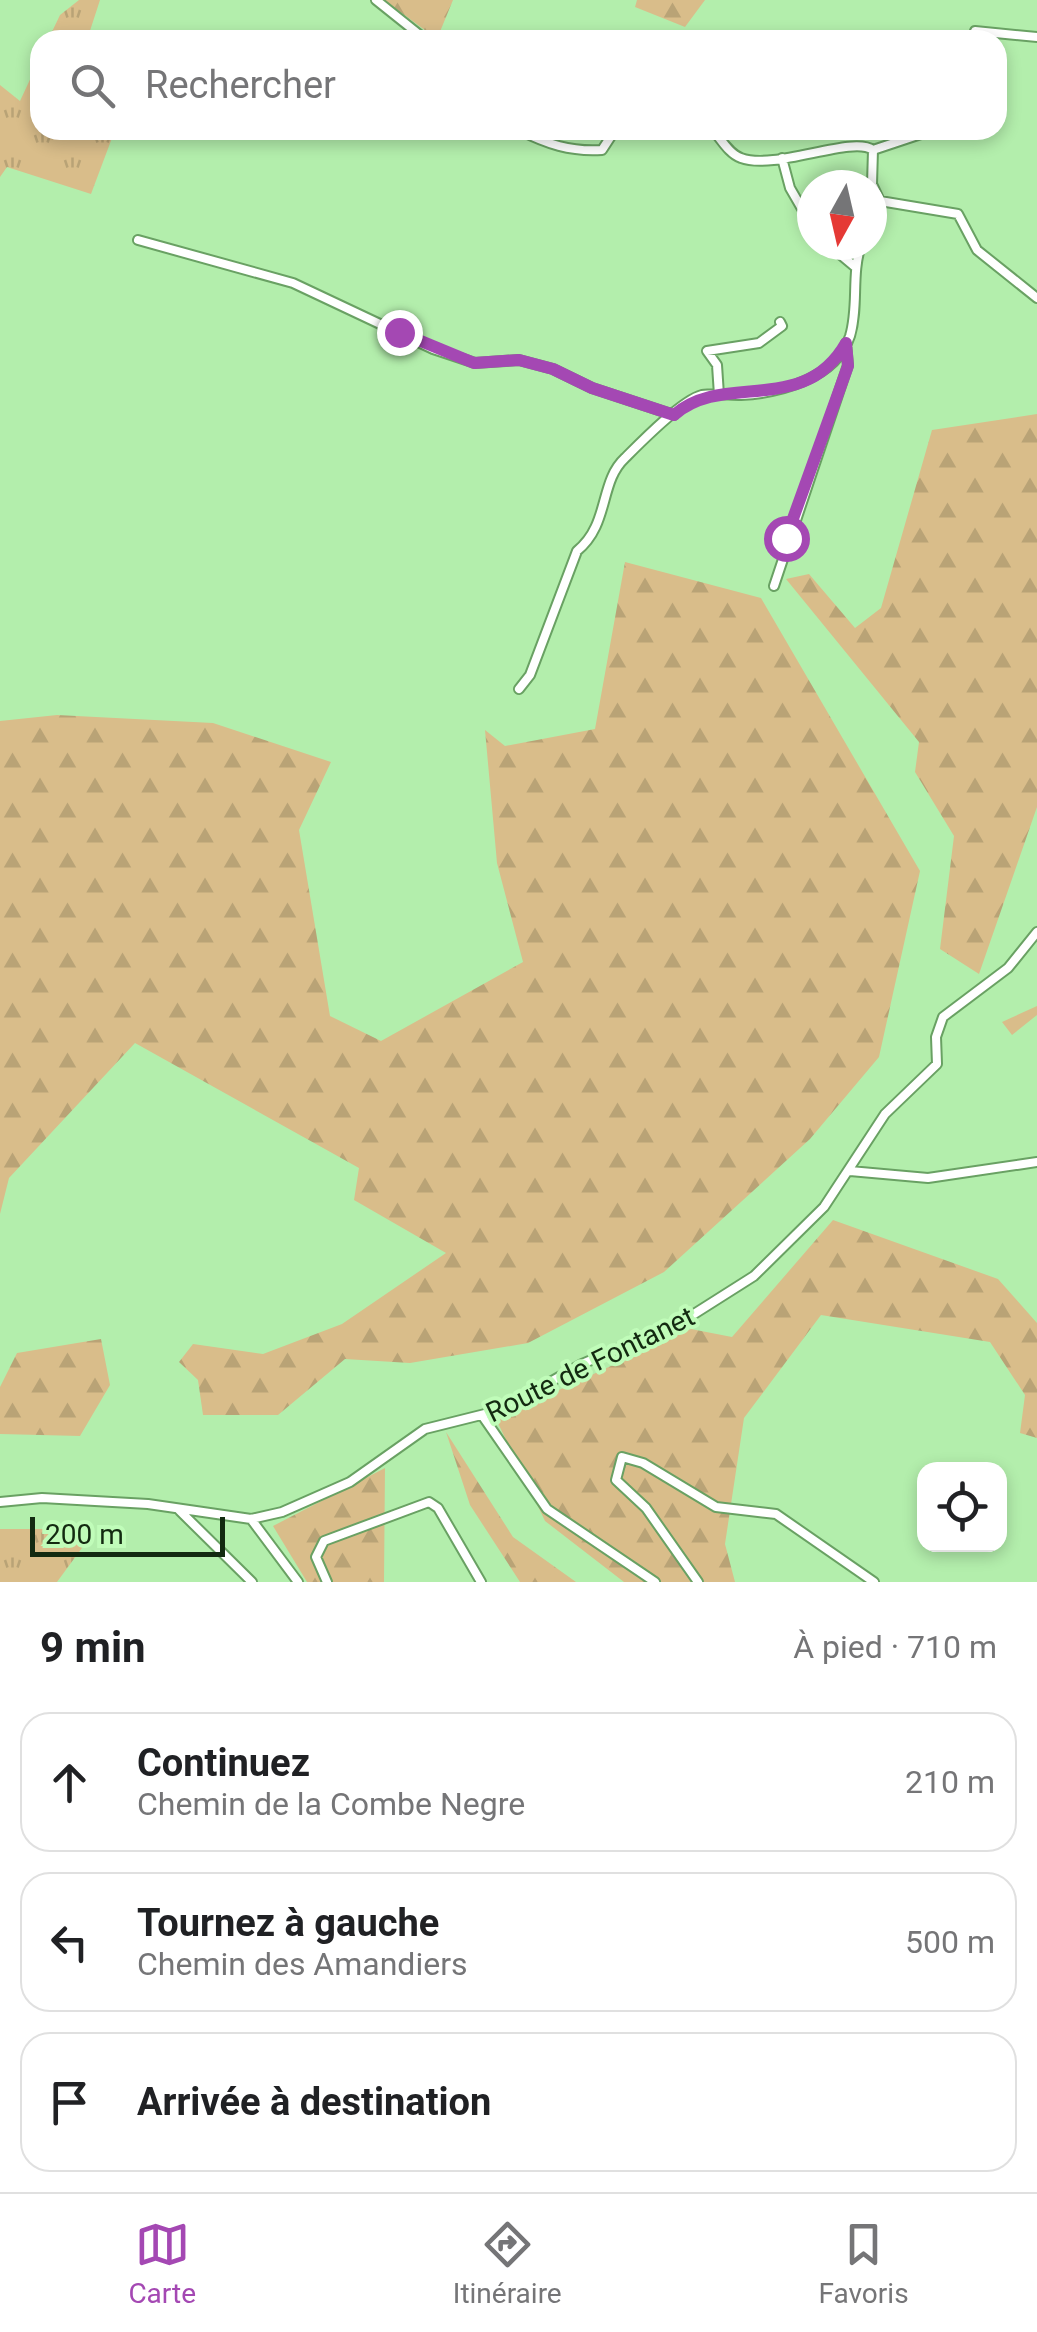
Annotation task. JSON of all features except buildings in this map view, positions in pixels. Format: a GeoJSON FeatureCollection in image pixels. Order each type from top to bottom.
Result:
{"type":"FeatureCollection","features":[{"type":"Feature","properties":{"kind":"street"},"geometry":{"type":"LineString","coordinates":[[376,0],[414,30]]}},
{"type":"Feature","properties":{"kind":"street"},"geometry":{"type":"LineString","coordinates":[[1007,35],[1037,37]]}},
{"type":"Feature","properties":{"kind":"street"},"geometry":{"type":"LineString","coordinates":[[540,140],[584,151],[602,150],[608,140]]}},
{"type":"Feature","properties":{"kind":"street"},"geometry":{"type":"LineString","coordinates":[[723,140],[742,158],[820,154],[849,145],[873,150],[903,140]]}},
{"type":"Feature","properties":{"kind":"street"},"geometry":{"type":"LineString","coordinates":[[872,170],[873,150]]}},
{"type":"Feature","properties":{"kind":"street"},"geometry":{"type":"LineString","coordinates":[[782,158],[797,200]]}},
{"type":"Feature","properties":{"kind":"street"},"geometry":{"type":"LineString","coordinates":[[887,202],[958,214],[977,250],[1037,298]]}},
{"type":"Feature","properties":{"kind":"street"},"geometry":{"type":"LineString","coordinates":[[138,240],[293,283],[433,349],[474,363],[519,360],[674,415]]}},
{"type":"Feature","properties":{"kind":"street"},"geometry":{"type":"LineString","coordinates":[[847,260],[854,266]]}},
{"type":"Feature","properties":{"kind":"street"},"geometry":{"type":"LineString","coordinates":[[774,586],[778,564],[848,366],[846,343],[856,260]]}},
{"type":"Feature","properties":{"kind":"street"},"geometry":{"type":"LineString","coordinates":[[718,395],[717,365],[706,352],[759,343],[782,326],[780,322]]}},
{"type":"Feature","properties":{"kind":"street"},"geometry":{"type":"LineString","coordinates":[[520,689],[530,675],[577,551],[591,539],[602,515],[620,462],[702,396],[775,391],[802,383],[826,368],[846,343]]}},
{"type":"Feature","properties":{"kind":"street","name":"Route de Fontanet"},"geometry":{"type":"LineString","coordinates":[[0,1502],[42,1498],[251,1519],[282,1512],[350,1482],[425,1429],[484,1418],[582,1364],[720,1300],[754,1276],[796,1235],[850,1171],[885,1114],[936,1064],[936,1036],[942,1017],[1008,968],[1037,932]]}},
{"type":"Feature","properties":{"kind":"street"},"geometry":{"type":"LineString","coordinates":[[850,1171],[928,1178],[1037,1162]]}},
{"type":"Feature","properties":{"kind":"street"},"geometry":{"type":"LineString","coordinates":[[484,1418],[556,1518],[655,1582]]}},
{"type":"Feature","properties":{"kind":"street"},"geometry":{"type":"LineString","coordinates":[[698,1582],[646,1508],[616,1480],[622,1457],[642,1462],[716,1507],[776,1514],[874,1582]]}},
{"type":"Feature","properties":{"kind":"street"},"geometry":{"type":"LineString","coordinates":[[327,1582],[316,1557],[324,1541],[430,1502],[438,1508],[481,1582]]}},
{"type":"Feature","properties":{"kind":"street"},"geometry":{"type":"LineString","coordinates":[[179,1510],[252,1582]]}},
{"type":"Feature","properties":{"kind":"street"},"geometry":{"type":"LineString","coordinates":[[251,1519],[298,1582]]}},
{"type":"Feature","properties":{"kind":"green space"},"geometry":{"type":"Polygon","coordinates":[[[79,0],[100,0],[90,30],[53,30],[60,15],[79,0]]]}},
{"type":"Feature","properties":{"kind":"green space"},"geometry":{"type":"Polygon","coordinates":[[[384,0],[453,0],[441,30],[425,30],[384,0]]]}},
{"type":"Feature","properties":{"kind":"green space"},"geometry":{"type":"Polygon","coordinates":[[[637,0],[705,0],[685,27],[635,7],[637,0]]]}},
{"type":"Feature","properties":{"kind":"green space"},"geometry":{"type":"Polygon","coordinates":[[[30,80],[30,140],[111,140],[91,194],[7,167],[0,177],[0,85],[20,101],[30,80]]]}},
{"type":"Feature","properties":{"kind":"green space"},"geometry":{"type":"Polygon","coordinates":[[[1037,414],[1037,807],[979,974],[940,949],[954,836],[915,772],[919,742],[786,579],[809,574],[855,628],[881,608],[932,430],[1037,414]]]}},
{"type":"Feature","properties":{"kind":"green space"},"geometry":{"type":"Polygon","coordinates":[[[625,562],[761,598],[920,871],[879,1057],[810,1139],[664,1272],[528,1343],[410,1363],[345,1359],[278,1415],[203,1415],[198,1380],[179,1362],[193,1344],[263,1354],[342,1324],[446,1253],[354,1200],[359,1168],[135,1043],[9,1178],[0,1214],[0,721],[57,715],[213,723],[331,762],[299,830],[330,1016],[381,1041],[523,962],[497,863],[485,730],[505,746],[595,729],[625,562]]]}},
{"type":"Feature","properties":{"kind":"green space"},"geometry":{"type":"Polygon","coordinates":[[[1037,1006],[1037,1015],[1012,1035],[1002,1022],[1037,1006]]]}},
{"type":"Feature","properties":{"kind":"green space"},"geometry":{"type":"Polygon","coordinates":[[[833,1220],[998,1279],[1037,1323],[1037,1438],[1020,1433],[1025,1395],[990,1342],[821,1315],[744,1418],[725,1544],[735,1582],[624,1582],[545,1521],[496,1419],[691,1329],[732,1337],[833,1220]]]}},
{"type":"Feature","properties":{"kind":"green space"},"geometry":{"type":"Polygon","coordinates":[[[101,1339],[110,1385],[80,1436],[0,1434],[0,1387],[17,1353],[101,1339]]]}},
{"type":"Feature","properties":{"kind":"green space"},"geometry":{"type":"Polygon","coordinates":[[[446,1432],[513,1537],[576,1582],[520,1582],[470,1505],[446,1432]]]}},
{"type":"Feature","properties":{"kind":"green space"},"geometry":{"type":"Polygon","coordinates":[[[385,1468],[384,1582],[307,1582],[273,1526],[385,1468]]]}},
{"type":"Feature","properties":{"kind":"green space"},"geometry":{"type":"Polygon","coordinates":[[[0,1529],[69,1529],[90,1537],[57,1582],[0,1582],[0,1529]]]}},
{"type":"Feature","properties":{"kind":"route"},"geometry":{"type":"LineString","coordinates":[[399,332],[474,363],[519,360],[553,369],[592,388],[674,415],[702,396],[775,391],[802,383],[826,368],[846,343],[848,366],[786,538]]}}]}
